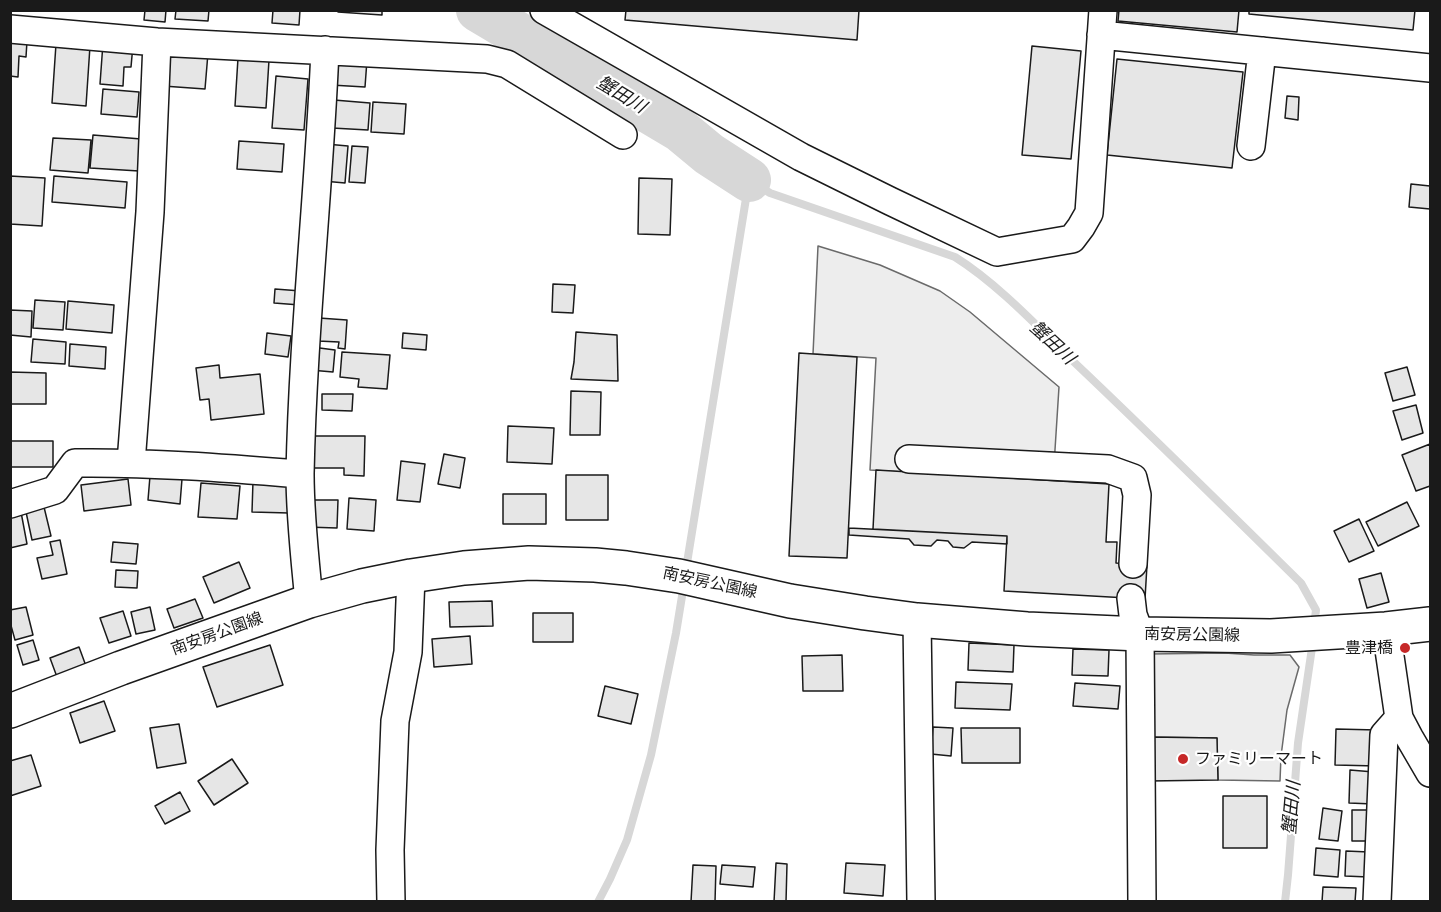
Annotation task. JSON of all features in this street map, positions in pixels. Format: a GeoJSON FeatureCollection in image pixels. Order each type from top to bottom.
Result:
{"type":"FeatureCollection","features":[{"type":"Feature","properties":{"kind":"main road","name":"南安房公園線"},"geometry":{"type":"LineString","coordinates":[[10,711],[121,668],[309,601],[362,586],[411,576],[464,568],[529,563],[595,565],[660,573],[790,600],[917,620],[1027,629],[1271,636],[1386,630],[1431,624]]}},
{"type":"Feature","properties":{"kind":"street"},"geometry":{"type":"LineString","coordinates":[[544,10],[801,157],[997,252],[1072,239],[1082,227],[1089,213],[1102,23],[1262,51],[1431,68]]}},
{"type":"Feature","properties":{"kind":"street"},"geometry":{"type":"LineString","coordinates":[[10,29],[157,42],[487,59],[507,64],[623,135]]}},
{"type":"Feature","properties":{"kind":"street"},"geometry":{"type":"LineString","coordinates":[[132,464],[150,212],[157,42]]}},
{"type":"Feature","properties":{"kind":"street"},"geometry":{"type":"LineString","coordinates":[[309,601],[301,516],[300,474],[307,321],[325,50]]}},
{"type":"Feature","properties":{"kind":"street"},"geometry":{"type":"LineString","coordinates":[[1251,146],[1262,51]]}},
{"type":"Feature","properties":{"kind":"street"},"geometry":{"type":"LineString","coordinates":[[909,459],[1108,469],[1133,478],[1137,495],[1133,564]]}},
{"type":"Feature","properties":{"kind":"street"},"geometry":{"type":"LineString","coordinates":[[10,504],[55,490],[75,463],[201,466],[300,474]]}},
{"type":"Feature","properties":{"kind":"street"},"geometry":{"type":"LineString","coordinates":[[391,902],[390,850],[395,721],[408,652],[411,576]]}},
{"type":"Feature","properties":{"kind":"street"},"geometry":{"type":"LineString","coordinates":[[1131,598],[1133,615],[1140,634],[1142,902]]}},
{"type":"Feature","properties":{"kind":"street"},"geometry":{"type":"LineString","coordinates":[[917,620],[921,902]]}},
{"type":"Feature","properties":{"kind":"street"},"geometry":{"type":"LineString","coordinates":[[1386,630],[1399,718],[1431,773]]}},
{"type":"Feature","properties":{"kind":"street"},"geometry":{"type":"LineString","coordinates":[[1377,902],[1384,735],[1399,718]]}},
{"type":"Feature","properties":{"kind":"shaded area"},"geometry":{"type":"Polygon","coordinates":[[[818,246],[880,265],[940,291],[970,312],[1059,387],[1053,481],[870,470],[876,358],[813,354],[818,246]]]}},
{"type":"Feature","properties":{"kind":"shaded area"},"geometry":{"type":"Polygon","coordinates":[[[1148,654],[1290,655],[1299,667],[1287,710],[1280,781],[1218,780],[1217,738],[1149,737],[1148,654]]]}},
{"type":"Feature","properties":{"kind":"building"},"geometry":{"type":"Polygon","coordinates":[[[145,10],[166,10],[165,22],[144,20],[145,10]]]}},
{"type":"Feature","properties":{"kind":"building"},"geometry":{"type":"Polygon","coordinates":[[[176,10],[209,10],[208,21],[175,19],[176,10]]]}},
{"type":"Feature","properties":{"kind":"building"},"geometry":{"type":"Polygon","coordinates":[[[273,10],[300,10],[299,25],[272,23],[273,10]]]}},
{"type":"Feature","properties":{"kind":"building"},"geometry":{"type":"Polygon","coordinates":[[[338,10],[382,10],[382,15],[338,12],[338,10]]]}},
{"type":"Feature","properties":{"kind":"building"},"geometry":{"type":"Polygon","coordinates":[[[626,10],[859,10],[857,40],[625,20],[626,10]]]}},
{"type":"Feature","properties":{"kind":"building"},"geometry":{"type":"Polygon","coordinates":[[[1119,10],[1239,10],[1237,32],[1118,21],[1119,10]]]}},
{"type":"Feature","properties":{"kind":"building"},"geometry":{"type":"Polygon","coordinates":[[[1249,10],[1415,10],[1413,30],[1249,14],[1249,10]]]}},
{"type":"Feature","properties":{"kind":"building"},"geometry":{"type":"Polygon","coordinates":[[[10,40],[27,41],[26,57],[19,56],[18,77],[10,76],[10,40]]]}},
{"type":"Feature","properties":{"kind":"building"},"geometry":{"type":"Polygon","coordinates":[[[103,43],[133,45],[131,67],[124,67],[123,86],[100,84],[103,43]]]}},
{"type":"Feature","properties":{"kind":"building"},"geometry":{"type":"Polygon","coordinates":[[[56,44],[90,46],[86,106],[52,103],[56,44]]]}},
{"type":"Feature","properties":{"kind":"building"},"geometry":{"type":"Polygon","coordinates":[[[1032,46],[1081,51],[1071,159],[1022,155],[1032,46]]]}},
{"type":"Feature","properties":{"kind":"building"},"geometry":{"type":"Polygon","coordinates":[[[165,50],[208,53],[205,89],[163,86],[165,50]]]}},
{"type":"Feature","properties":{"kind":"building"},"geometry":{"type":"Polygon","coordinates":[[[238,58],[269,60],[266,108],[235,106],[238,58]]]}},
{"type":"Feature","properties":{"kind":"building"},"geometry":{"type":"Polygon","coordinates":[[[333,58],[367,60],[365,87],[331,85],[333,58]]]}},
{"type":"Feature","properties":{"kind":"building"},"geometry":{"type":"Polygon","coordinates":[[[1117,59],[1243,72],[1232,168],[1107,155],[1117,59]]]}},
{"type":"Feature","properties":{"kind":"building"},"geometry":{"type":"Polygon","coordinates":[[[276,76],[308,79],[304,130],[272,128],[276,76]]]}},
{"type":"Feature","properties":{"kind":"building"},"geometry":{"type":"Polygon","coordinates":[[[103,89],[139,92],[137,117],[101,114],[103,89]]]}},
{"type":"Feature","properties":{"kind":"building"},"geometry":{"type":"Polygon","coordinates":[[[1287,96],[1299,97],[1298,120],[1285,118],[1287,96]]]}},
{"type":"Feature","properties":{"kind":"building"},"geometry":{"type":"Polygon","coordinates":[[[334,100],[370,103],[368,130],[332,128],[334,100]]]}},
{"type":"Feature","properties":{"kind":"building"},"geometry":{"type":"Polygon","coordinates":[[[373,102],[406,104],[404,134],[371,132],[373,102]]]}},
{"type":"Feature","properties":{"kind":"building"},"geometry":{"type":"Polygon","coordinates":[[[93,135],[141,139],[139,171],[90,168],[93,135]]]}},
{"type":"Feature","properties":{"kind":"building"},"geometry":{"type":"Polygon","coordinates":[[[53,138],[91,140],[88,173],[50,170],[53,138]]]}},
{"type":"Feature","properties":{"kind":"building"},"geometry":{"type":"Polygon","coordinates":[[[239,141],[284,144],[282,172],[237,169],[239,141]]]}},
{"type":"Feature","properties":{"kind":"building"},"geometry":{"type":"Polygon","coordinates":[[[326,144],[348,146],[345,183],[323,181],[326,144]]]}},
{"type":"Feature","properties":{"kind":"building"},"geometry":{"type":"Polygon","coordinates":[[[352,146],[368,147],[365,183],[349,182],[352,146]]]}},
{"type":"Feature","properties":{"kind":"building"},"geometry":{"type":"Polygon","coordinates":[[[10,176],[45,178],[42,226],[10,224],[10,176]]]}},
{"type":"Feature","properties":{"kind":"building"},"geometry":{"type":"Polygon","coordinates":[[[54,176],[127,182],[125,208],[52,202],[54,176]]]}},
{"type":"Feature","properties":{"kind":"building"},"geometry":{"type":"Polygon","coordinates":[[[639,178],[672,179],[670,235],[638,234],[639,178]]]}},
{"type":"Feature","properties":{"kind":"building"},"geometry":{"type":"Polygon","coordinates":[[[1411,184],[1430,186],[1430,209],[1409,207],[1411,184]]]}},
{"type":"Feature","properties":{"kind":"building"},"geometry":{"type":"Polygon","coordinates":[[[553,284],[575,285],[573,313],[552,312],[553,284]]]}},
{"type":"Feature","properties":{"kind":"building"},"geometry":{"type":"Polygon","coordinates":[[[275,289],[301,291],[300,305],[274,303],[275,289]]]}},
{"type":"Feature","properties":{"kind":"building"},"geometry":{"type":"Polygon","coordinates":[[[35,300],[65,302],[63,330],[33,328],[35,300]]]}},
{"type":"Feature","properties":{"kind":"building"},"geometry":{"type":"Polygon","coordinates":[[[68,301],[114,305],[112,333],[66,329],[68,301]]]}},
{"type":"Feature","properties":{"kind":"building"},"geometry":{"type":"Polygon","coordinates":[[[10,310],[32,311],[31,337],[10,335],[10,310]]]}},
{"type":"Feature","properties":{"kind":"building"},"geometry":{"type":"Polygon","coordinates":[[[319,318],[347,320],[345,349],[338,348],[339,342],[318,341],[319,318]]]}},
{"type":"Feature","properties":{"kind":"building"},"geometry":{"type":"Polygon","coordinates":[[[576,332],[617,335],[618,381],[571,379],[576,332]]]}},
{"type":"Feature","properties":{"kind":"building"},"geometry":{"type":"Polygon","coordinates":[[[267,333],[291,336],[288,357],[265,354],[267,333]]]}},
{"type":"Feature","properties":{"kind":"building"},"geometry":{"type":"Polygon","coordinates":[[[403,333],[427,335],[426,350],[402,348],[403,333]]]}},
{"type":"Feature","properties":{"kind":"building"},"geometry":{"type":"Polygon","coordinates":[[[33,339],[66,342],[65,364],[31,362],[33,339]]]}},
{"type":"Feature","properties":{"kind":"building"},"geometry":{"type":"Polygon","coordinates":[[[70,344],[106,347],[105,369],[69,366],[70,344]]]}},
{"type":"Feature","properties":{"kind":"building"},"geometry":{"type":"Polygon","coordinates":[[[312,347],[335,350],[333,372],[310,370],[312,347]]]}},
{"type":"Feature","properties":{"kind":"building"},"geometry":{"type":"Polygon","coordinates":[[[342,352],[390,355],[387,389],[358,387],[359,379],[340,377],[342,352]]]}},
{"type":"Feature","properties":{"kind":"building"},"geometry":{"type":"Polygon","coordinates":[[[799,353],[857,357],[847,558],[789,556],[799,353]]]}},
{"type":"Feature","properties":{"kind":"building"},"geometry":{"type":"Polygon","coordinates":[[[219,365],[220,378],[260,374],[264,414],[211,420],[209,399],[200,400],[196,368],[219,365]]]}},
{"type":"Feature","properties":{"kind":"building"},"geometry":{"type":"Polygon","coordinates":[[[1407,367],[1415,395],[1393,401],[1385,373],[1407,367]]]}},
{"type":"Feature","properties":{"kind":"building"},"geometry":{"type":"Polygon","coordinates":[[[10,372],[46,373],[46,404],[10,404],[10,372]]]}},
{"type":"Feature","properties":{"kind":"building"},"geometry":{"type":"Polygon","coordinates":[[[571,391],[601,392],[600,435],[570,435],[571,391]]]}},
{"type":"Feature","properties":{"kind":"building"},"geometry":{"type":"Polygon","coordinates":[[[322,394],[353,394],[352,411],[322,410],[322,394]]]}},
{"type":"Feature","properties":{"kind":"building"},"geometry":{"type":"Polygon","coordinates":[[[1416,405],[1423,433],[1402,440],[1393,411],[1416,405]]]}},
{"type":"Feature","properties":{"kind":"building"},"geometry":{"type":"Polygon","coordinates":[[[508,426],[554,428],[552,464],[507,462],[508,426]]]}},
{"type":"Feature","properties":{"kind":"building"},"geometry":{"type":"Polygon","coordinates":[[[314,436],[365,436],[364,476],[344,475],[344,468],[314,468],[314,436]]]}},
{"type":"Feature","properties":{"kind":"building"},"geometry":{"type":"Polygon","coordinates":[[[10,441],[53,441],[53,467],[10,467],[10,441]]]}},
{"type":"Feature","properties":{"kind":"building"},"geometry":{"type":"Polygon","coordinates":[[[1430,444],[1430,486],[1416,491],[1402,455],[1430,444]]]}},
{"type":"Feature","properties":{"kind":"building"},"geometry":{"type":"Polygon","coordinates":[[[444,454],[465,458],[460,488],[438,484],[444,454]]]}},
{"type":"Feature","properties":{"kind":"building"},"geometry":{"type":"Polygon","coordinates":[[[401,461],[425,464],[420,502],[397,500],[401,461]]]}},
{"type":"Feature","properties":{"kind":"building"},"geometry":{"type":"Polygon","coordinates":[[[876,470],[1109,484],[1106,542],[1117,542],[1116,563],[1147,565],[1145,599],[1004,591],[1007,536],[873,529],[876,470]]]}},
{"type":"Feature","properties":{"kind":"building"},"geometry":{"type":"Polygon","coordinates":[[[566,475],[608,475],[608,520],[566,520],[566,475]]]}},
{"type":"Feature","properties":{"kind":"building"},"geometry":{"type":"Polygon","coordinates":[[[150,476],[182,479],[180,504],[148,500],[150,476]]]}},
{"type":"Feature","properties":{"kind":"building"},"geometry":{"type":"Polygon","coordinates":[[[128,479],[131,505],[84,511],[81,485],[128,479]]]}},
{"type":"Feature","properties":{"kind":"building"},"geometry":{"type":"Polygon","coordinates":[[[253,481],[289,482],[289,513],[252,512],[253,481]]]}},
{"type":"Feature","properties":{"kind":"building"},"geometry":{"type":"Polygon","coordinates":[[[201,483],[240,486],[237,519],[198,517],[201,483]]]}},
{"type":"Feature","properties":{"kind":"building"},"geometry":{"type":"Polygon","coordinates":[[[503,494],[546,494],[546,524],[503,524],[503,494]]]}},
{"type":"Feature","properties":{"kind":"building"},"geometry":{"type":"Polygon","coordinates":[[[349,498],[376,500],[374,531],[347,529],[349,498]]]}},
{"type":"Feature","properties":{"kind":"building"},"geometry":{"type":"Polygon","coordinates":[[[307,500],[338,500],[337,528],[306,527],[307,500]]]}},
{"type":"Feature","properties":{"kind":"building"},"geometry":{"type":"Polygon","coordinates":[[[1407,502],[1419,526],[1378,546],[1366,522],[1407,502]]]}},
{"type":"Feature","properties":{"kind":"building"},"geometry":{"type":"Polygon","coordinates":[[[44,507],[51,536],[32,540],[26,512],[44,507]]]}},
{"type":"Feature","properties":{"kind":"building"},"geometry":{"type":"Polygon","coordinates":[[[21,512],[27,544],[10,548],[10,514],[21,512]]]}},
{"type":"Feature","properties":{"kind":"building"},"geometry":{"type":"Polygon","coordinates":[[[1359,519],[1374,551],[1349,562],[1334,531],[1359,519]]]}},
{"type":"Feature","properties":{"kind":"building"},"geometry":{"type":"Polygon","coordinates":[[[849,528],[1007,536],[1007,544],[972,542],[964,548],[953,547],[948,541],[937,540],[931,546],[914,545],[909,539],[849,535],[849,528]]]}},
{"type":"Feature","properties":{"kind":"building"},"geometry":{"type":"Polygon","coordinates":[[[60,540],[67,574],[42,579],[37,558],[53,555],[50,542],[60,540]]]}},
{"type":"Feature","properties":{"kind":"building"},"geometry":{"type":"Polygon","coordinates":[[[113,542],[138,544],[136,564],[111,562],[113,542]]]}},
{"type":"Feature","properties":{"kind":"building"},"geometry":{"type":"Polygon","coordinates":[[[239,562],[250,588],[214,603],[203,577],[239,562]]]}},
{"type":"Feature","properties":{"kind":"building"},"geometry":{"type":"Polygon","coordinates":[[[116,570],[138,571],[137,588],[115,587],[116,570]]]}},
{"type":"Feature","properties":{"kind":"building"},"geometry":{"type":"Polygon","coordinates":[[[1381,573],[1389,602],[1367,608],[1359,579],[1381,573]]]}},
{"type":"Feature","properties":{"kind":"building"},"geometry":{"type":"Polygon","coordinates":[[[195,599],[203,618],[174,628],[167,609],[195,599]]]}},
{"type":"Feature","properties":{"kind":"building"},"geometry":{"type":"Polygon","coordinates":[[[492,601],[493,626],[450,627],[449,602],[492,601]]]}},
{"type":"Feature","properties":{"kind":"building"},"geometry":{"type":"Polygon","coordinates":[[[26,607],[33,635],[15,640],[10,622],[10,610],[26,607]]]}},
{"type":"Feature","properties":{"kind":"building"},"geometry":{"type":"Polygon","coordinates":[[[150,607],[155,630],[136,634],[131,612],[150,607]]]}},
{"type":"Feature","properties":{"kind":"building"},"geometry":{"type":"Polygon","coordinates":[[[123,611],[131,636],[109,643],[100,618],[123,611]]]}},
{"type":"Feature","properties":{"kind":"building"},"geometry":{"type":"Polygon","coordinates":[[[533,613],[573,613],[573,642],[533,642],[533,613]]]}},
{"type":"Feature","properties":{"kind":"building"},"geometry":{"type":"Polygon","coordinates":[[[470,636],[472,664],[434,667],[432,639],[470,636]]]}},
{"type":"Feature","properties":{"kind":"building"},"geometry":{"type":"Polygon","coordinates":[[[33,640],[39,660],[23,665],[17,645],[33,640]]]}},
{"type":"Feature","properties":{"kind":"building"},"geometry":{"type":"Polygon","coordinates":[[[969,643],[1014,645],[1013,672],[968,670],[969,643]]]}},
{"type":"Feature","properties":{"kind":"building"},"geometry":{"type":"Polygon","coordinates":[[[270,645],[283,685],[217,707],[203,667],[270,645]]]}},
{"type":"Feature","properties":{"kind":"building"},"geometry":{"type":"Polygon","coordinates":[[[79,647],[86,666],[57,677],[50,658],[79,647]]]}},
{"type":"Feature","properties":{"kind":"building"},"geometry":{"type":"Polygon","coordinates":[[[1073,649],[1109,650],[1108,676],[1072,675],[1073,649]]]}},
{"type":"Feature","properties":{"kind":"building"},"geometry":{"type":"Polygon","coordinates":[[[842,655],[843,691],[803,691],[802,656],[842,655]]]}},
{"type":"Feature","properties":{"kind":"building"},"geometry":{"type":"Polygon","coordinates":[[[956,682],[1012,684],[1010,710],[955,708],[956,682]]]}},
{"type":"Feature","properties":{"kind":"building"},"geometry":{"type":"Polygon","coordinates":[[[1075,683],[1120,686],[1118,709],[1073,706],[1075,683]]]}},
{"type":"Feature","properties":{"kind":"building"},"geometry":{"type":"Polygon","coordinates":[[[605,686],[638,694],[631,724],[598,716],[605,686]]]}},
{"type":"Feature","properties":{"kind":"building"},"geometry":{"type":"Polygon","coordinates":[[[104,701],[115,731],[80,743],[70,713],[104,701]]]}},
{"type":"Feature","properties":{"kind":"building"},"geometry":{"type":"Polygon","coordinates":[[[179,724],[186,763],[157,768],[150,728],[179,724]]]}},
{"type":"Feature","properties":{"kind":"building"},"geometry":{"type":"Polygon","coordinates":[[[933,727],[953,728],[951,756],[931,754],[933,727]]]}},
{"type":"Feature","properties":{"kind":"building"},"geometry":{"type":"Polygon","coordinates":[[[961,728],[1020,728],[1020,763],[962,763],[961,728]]]}},
{"type":"Feature","properties":{"kind":"building"},"geometry":{"type":"Polygon","coordinates":[[[1336,729],[1377,730],[1377,766],[1335,765],[1336,729]]]}},
{"type":"Feature","properties":{"kind":"building","name":"ファミリーマート"},"geometry":{"type":"Polygon","coordinates":[[[1149,737],[1217,738],[1218,780],[1149,781],[1149,737]]]}},
{"type":"Feature","properties":{"kind":"building"},"geometry":{"type":"Polygon","coordinates":[[[31,755],[41,786],[10,796],[10,761],[31,755]]]}},
{"type":"Feature","properties":{"kind":"building"},"geometry":{"type":"Polygon","coordinates":[[[232,759],[248,783],[214,805],[198,781],[232,759]]]}},
{"type":"Feature","properties":{"kind":"building"},"geometry":{"type":"Polygon","coordinates":[[[1350,770],[1374,772],[1373,804],[1349,803],[1350,770]]]}},
{"type":"Feature","properties":{"kind":"building"},"geometry":{"type":"Polygon","coordinates":[[[180,792],[190,811],[165,824],[155,806],[180,792]]]}},
{"type":"Feature","properties":{"kind":"building"},"geometry":{"type":"Polygon","coordinates":[[[1223,796],[1267,796],[1267,848],[1223,848],[1223,796]]]}},
{"type":"Feature","properties":{"kind":"building"},"geometry":{"type":"Polygon","coordinates":[[[1323,808],[1342,811],[1338,841],[1319,839],[1323,808]]]}},
{"type":"Feature","properties":{"kind":"building"},"geometry":{"type":"Polygon","coordinates":[[[1352,810],[1373,810],[1373,841],[1352,841],[1352,810]]]}},
{"type":"Feature","properties":{"kind":"building"},"geometry":{"type":"Polygon","coordinates":[[[1316,848],[1340,850],[1338,877],[1314,875],[1316,848]]]}},
{"type":"Feature","properties":{"kind":"building"},"geometry":{"type":"Polygon","coordinates":[[[1346,851],[1369,852],[1368,877],[1345,876],[1346,851]]]}},
{"type":"Feature","properties":{"kind":"building"},"geometry":{"type":"Polygon","coordinates":[[[776,863],[787,864],[786,902],[774,902],[776,863]]]}},
{"type":"Feature","properties":{"kind":"building"},"geometry":{"type":"Polygon","coordinates":[[[846,863],[885,865],[883,896],[844,893],[846,863]]]}},
{"type":"Feature","properties":{"kind":"building"},"geometry":{"type":"Polygon","coordinates":[[[693,865],[716,866],[715,902],[691,902],[693,865]]]}},
{"type":"Feature","properties":{"kind":"building"},"geometry":{"type":"Polygon","coordinates":[[[722,865],[755,867],[753,887],[720,884],[722,865]]]}},
{"type":"Feature","properties":{"kind":"building"},"geometry":{"type":"Polygon","coordinates":[[[1323,887],[1356,888],[1355,902],[1322,902],[1323,887]]]}},
{"type":"Feature","properties":{"kind":"waterway","name":"蟹田川"},"geometry":{"type":"LineString","coordinates":[[478,10],[680,130],[709,154],[749,180]]}},
{"type":"Feature","properties":{"kind":"waterway","name":"蟹田川"},"geometry":{"type":"LineString","coordinates":[[686,569],[749,180],[770,193],[955,257],[987,280],[1301,583],[1316,610],[1314,626]]}},
{"type":"Feature","properties":{"kind":"waterway"},"geometry":{"type":"LineString","coordinates":[[598,902],[627,840],[651,755],[684,584]]}},
{"type":"Feature","properties":{"kind":"waterway","name":"蟹田川"},"geometry":{"type":"LineString","coordinates":[[1285,902],[1298,743],[1313,641]]}},
{"type":"Feature","properties":{"kind":"place","name":"豊津橋"},"geometry":{"type":"Point","coordinates":[1405,648]}},
{"type":"Feature","properties":{"kind":"place","name":"ファミリーマート"},"geometry":{"type":"Point","coordinates":[1183,759]}}]}
